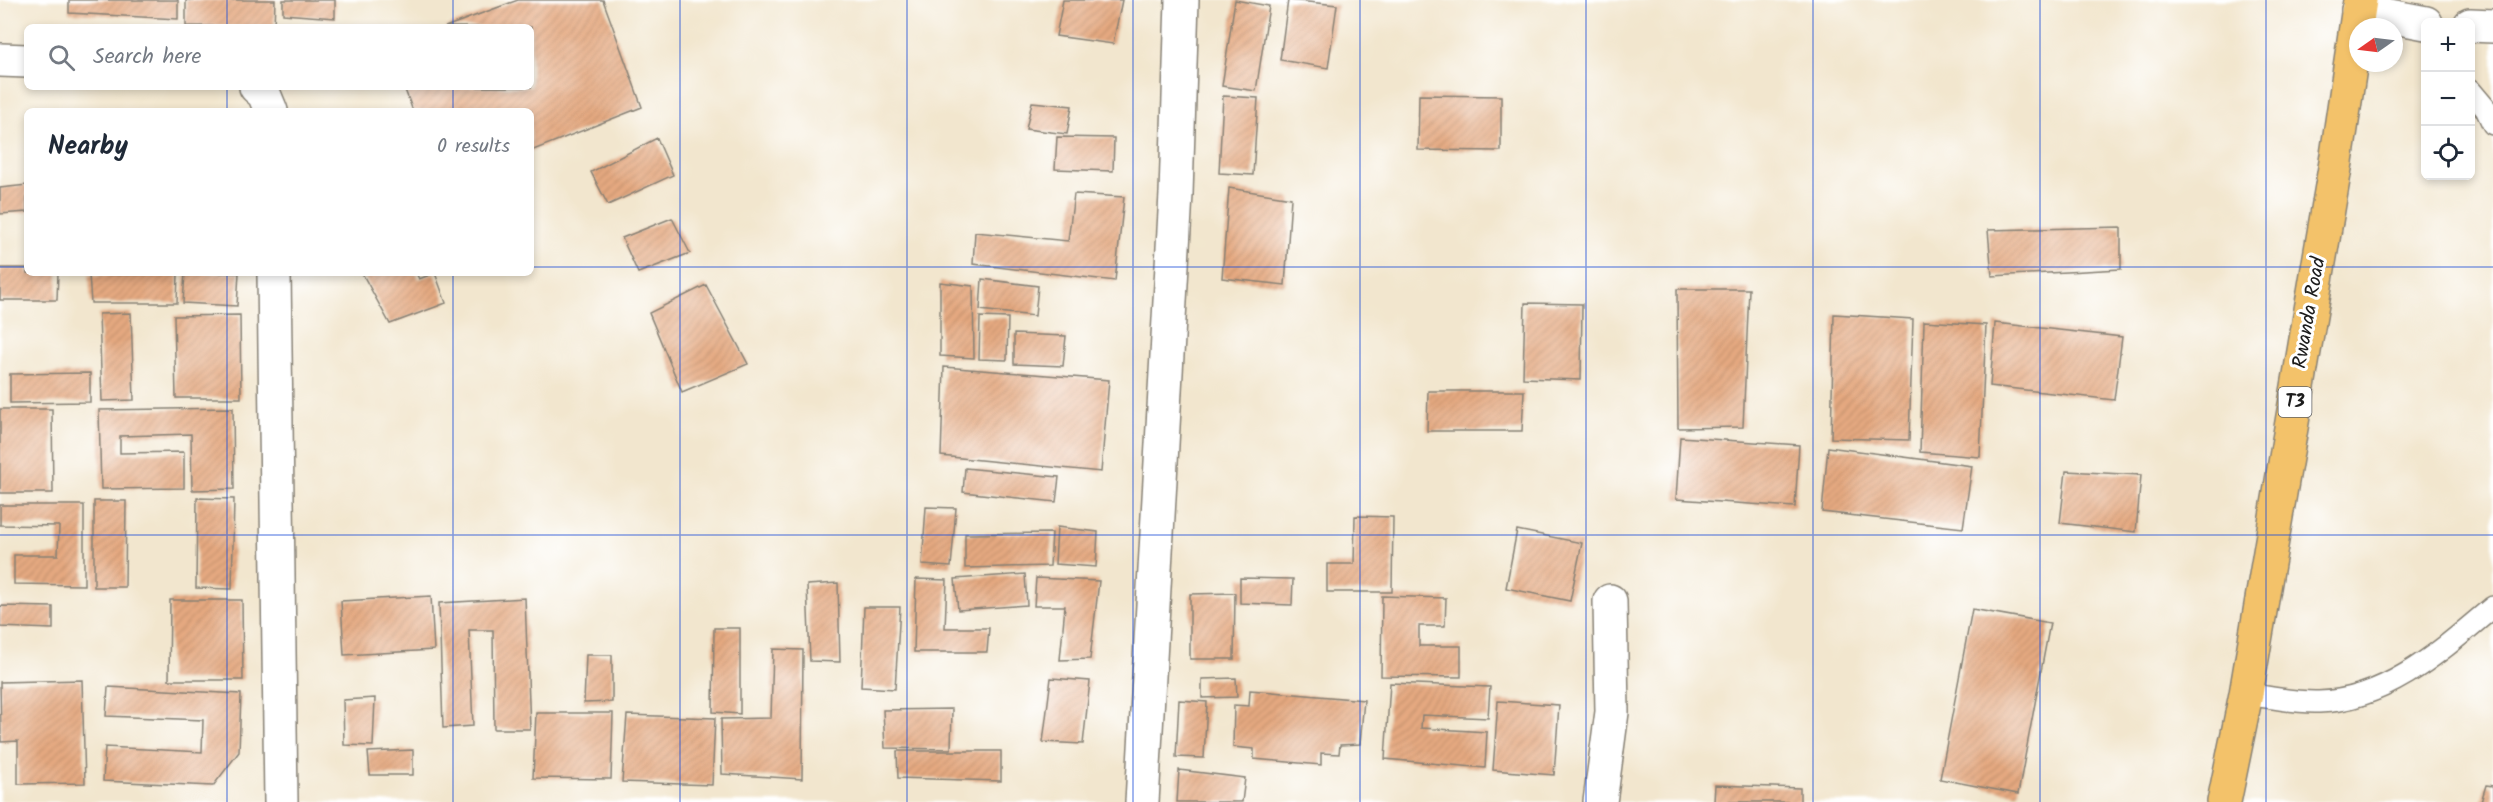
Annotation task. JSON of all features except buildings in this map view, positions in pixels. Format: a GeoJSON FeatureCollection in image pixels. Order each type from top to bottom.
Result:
{"type":"FeatureCollection","features":[{"type":"Feature","properties":{"kind":"highway","name":"Rwanda Road"},"geometry":{"type":"LineString","coordinates":[[2224,802],[2246,694],[2336,162],[2359,5]]}},
{"type":"Feature","properties":{"kind":"street"},"geometry":{"type":"LineString","coordinates":[[1142,802],[1176,194],[1182,0]]}},
{"type":"Feature","properties":{"kind":"street"},"geometry":{"type":"LineString","coordinates":[[2359,5],[2421,25]]}},
{"type":"Feature","properties":{"kind":"street"},"geometry":{"type":"LineString","coordinates":[[2475,25],[2493,26]]}},
{"type":"Feature","properties":{"kind":"street"},"geometry":{"type":"LineString","coordinates":[[0,60],[24,62]]}},
{"type":"Feature","properties":{"kind":"street"},"geometry":{"type":"LineString","coordinates":[[259,90],[264,94],[270,108]]}},
{"type":"Feature","properties":{"kind":"street"},"geometry":{"type":"LineString","coordinates":[[274,276],[281,802]]}},
{"type":"Feature","properties":{"kind":"street"},"geometry":{"type":"LineString","coordinates":[[1600,802],[1612,712],[1610,601]]}},
{"type":"Feature","properties":{"kind":"lane"},"geometry":{"type":"LineString","coordinates":[[2475,96],[2486,109],[2493,124]]}},
{"type":"Feature","properties":{"kind":"lane"},"geometry":{"type":"LineString","coordinates":[[2246,694],[2319,702],[2365,694],[2408,672],[2453,641],[2493,607]]}}]}
